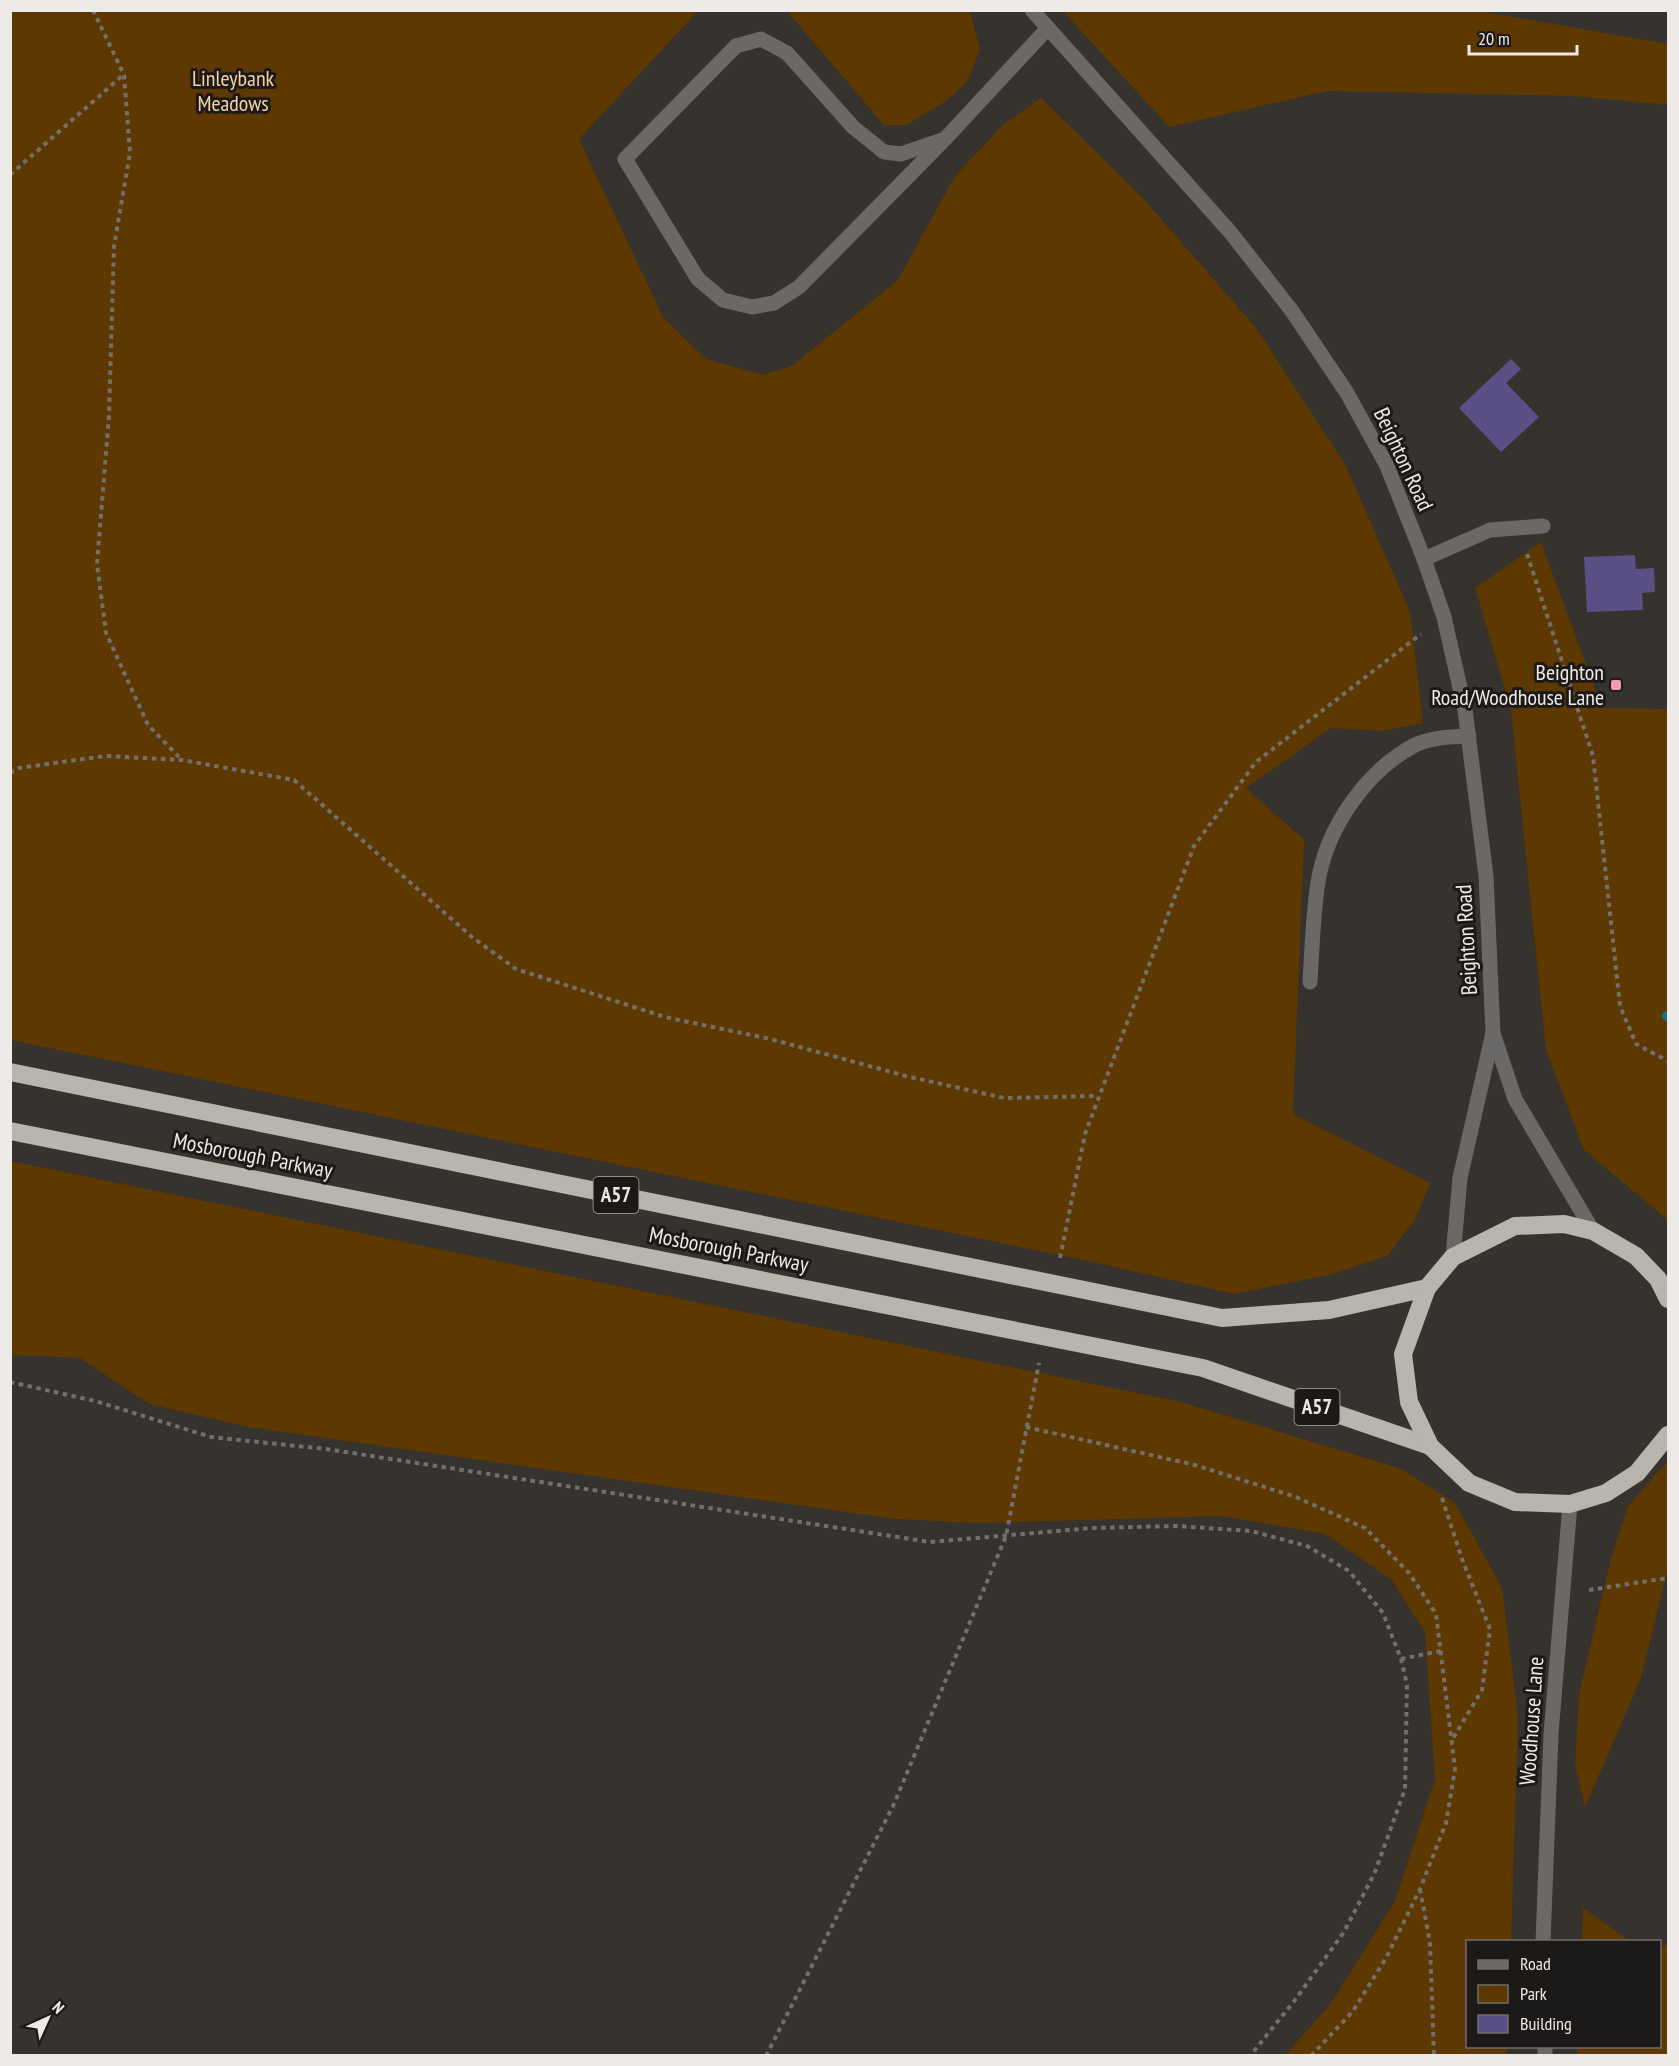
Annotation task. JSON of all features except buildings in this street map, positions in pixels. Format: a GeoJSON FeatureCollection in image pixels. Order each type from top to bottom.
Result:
{"type":"FeatureCollection","features":[{"type":"Feature","properties":{"kind":"highway","name":"Mosborough Parkway"},"geometry":{"type":"LineString","coordinates":[[10,1072],[1222,1318],[1329,1310],[1426,1288]]}},
{"type":"Feature","properties":{"kind":"highway","name":"Mosborough Parkway"},"geometry":{"type":"LineString","coordinates":[[10,1131],[1203,1368],[1433,1449]]}},
{"type":"Feature","properties":{"kind":"highway"},"geometry":{"type":"LineString","coordinates":[[1668,1299],[1663,1281],[1636,1256],[1593,1231],[1564,1224],[1515,1227],[1453,1257],[1426,1288],[1403,1354],[1409,1402],[1433,1449],[1469,1484],[1515,1503],[1570,1504],[1606,1492],[1637,1473],[1668,1435]]}},
{"type":"Feature","properties":{"kind":"street","name":"Beighton Road"},"geometry":{"type":"LineString","coordinates":[[1032,10],[1231,233],[1292,310],[1347,393],[1387,466],[1424,558],[1444,617],[1469,736],[1486,876],[1493,1033],[1460,1178],[1453,1257]]}},
{"type":"Feature","properties":{"kind":"street"},"geometry":{"type":"LineString","coordinates":[[945,140],[901,154],[884,152],[853,127],[787,53],[761,39],[736,46],[625,159],[698,279],[723,300],[752,307],[774,303],[799,287],[945,140],[1048,28]]}},
{"type":"Feature","properties":{"kind":"street"},"geometry":{"type":"LineString","coordinates":[[1424,558],[1490,530],[1542,526]]}},
{"type":"Feature","properties":{"kind":"street"},"geometry":{"type":"LineString","coordinates":[[1310,982],[1318,881],[1333,832],[1363,787],[1387,764],[1416,745],[1439,738],[1469,736]]}},
{"type":"Feature","properties":{"kind":"street","name":"Beighton Road"},"geometry":{"type":"LineString","coordinates":[[1493,1033],[1515,1099],[1593,1231]]}},
{"type":"Feature","properties":{"kind":"street","name":"Woodhouse Lane"},"geometry":{"type":"LineString","coordinates":[[1543,1940],[1551,1734],[1570,1504]]}},
{"type":"Feature","properties":{"kind":"path"},"geometry":{"type":"LineString","coordinates":[[93,10],[124,75],[130,153],[114,246],[109,416],[97,564],[106,633],[148,725],[182,760]]}},
{"type":"Feature","properties":{"kind":"path"},"geometry":{"type":"LineString","coordinates":[[10,175],[124,75]]}},
{"type":"Feature","properties":{"kind":"path"},"geometry":{"type":"LineString","coordinates":[[1518,527],[1593,756],[1620,1006],[1636,1044],[1668,1061]]}},
{"type":"Feature","properties":{"kind":"path"},"geometry":{"type":"LineString","coordinates":[[1085,1134],[1194,846],[1256,762],[1444,617]]}},
{"type":"Feature","properties":{"kind":"path"},"geometry":{"type":"LineString","coordinates":[[10,773],[19,768],[105,756],[182,760],[294,780],[472,938],[516,969],[665,1017],[770,1039],[906,1076],[1004,1098],[1098,1096]]}},
{"type":"Feature","properties":{"kind":"path"},"geometry":{"type":"LineString","coordinates":[[10,1382],[95,1401],[211,1437],[326,1449],[930,1542],[1092,1528],[1177,1526],[1251,1531],[1307,1546],[1349,1571],[1383,1613],[1401,1659],[1407,1685],[1406,1789],[1375,1872],[1337,1942],[1250,2055]]}},
{"type":"Feature","properties":{"kind":"path"},"geometry":{"type":"LineString","coordinates":[[766,2055],[894,1804],[1006,1536],[1026,1427],[1196,1465],[1296,1497],[1365,1528],[1409,1573],[1436,1614],[1455,1769],[1446,1823],[1419,1889],[1386,1958],[1353,2011],[1311,2055]]}},
{"type":"Feature","properties":{"kind":"path"},"geometry":{"type":"LineString","coordinates":[[1433,1449],[1442,1496],[1462,1559],[1490,1629],[1482,1690],[1452,1741]]}},
{"type":"Feature","properties":{"kind":"path"},"geometry":{"type":"LineString","coordinates":[[1563,1595],[1668,1578]]}},
{"type":"Feature","properties":{"kind":"path"},"geometry":{"type":"LineString","coordinates":[[1401,1659],[1441,1651]]}},
{"type":"Feature","properties":{"kind":"path"},"geometry":{"type":"LineString","coordinates":[[1419,1889],[1430,1943],[1434,2055]]}},
{"type":"Feature","properties":{"kind":"green space","name":"Linleybank Meadows"},"geometry":{"type":"Polygon","coordinates":[[[11,10],[698,11],[579,139],[663,317],[706,359],[763,375],[792,366],[898,280],[955,176],[1003,125],[1041,98],[1141,196],[1257,329],[1346,466],[1410,612],[1423,723],[1382,731],[1331,728],[1246,788],[1304,840],[1293,1114],[1430,1183],[1415,1220],[1387,1256],[1333,1274],[1234,1294],[1093,1262],[11,1040],[11,10]]]}},
{"type":"Feature","properties":{"kind":"green space"},"geometry":{"type":"Polygon","coordinates":[[[787,11],[970,11],[980,50],[967,82],[946,101],[906,125],[884,125],[787,11]]]}},
{"type":"Feature","properties":{"kind":"green space"},"geometry":{"type":"Polygon","coordinates":[[[1063,11],[1479,11],[1668,44],[1668,105],[1573,96],[1327,91],[1169,127],[1063,11]]]}},
{"type":"Feature","properties":{"kind":"green space"},"geometry":{"type":"Polygon","coordinates":[[[1541,542],[1602,708],[1668,709],[1668,1220],[1584,1150],[1546,1050],[1511,709],[1475,588],[1541,542]]]}},
{"type":"Feature","properties":{"kind":"green space"},"geometry":{"type":"Polygon","coordinates":[[[11,1161],[1181,1402],[1402,1469],[1455,1503],[1502,1588],[1518,1717],[1511,1940],[1466,1940],[1466,2048],[1507,2048],[1507,2055],[1285,2055],[1330,2005],[1395,1901],[1435,1779],[1425,1632],[1391,1579],[1325,1534],[1223,1516],[979,1523],[896,1519],[248,1427],[149,1404],[80,1358],[11,1355],[11,1161]]]}},
{"type":"Feature","properties":{"kind":"green space"},"geometry":{"type":"Polygon","coordinates":[[[1668,1461],[1668,1568],[1641,1678],[1585,1807],[1575,1765],[1579,1695],[1610,1562],[1628,1506],[1668,1461]]]}},
{"type":"Feature","properties":{"kind":"green space"},"geometry":{"type":"Polygon","coordinates":[[[1583,1908],[1629,1940],[1582,1940],[1583,1908]]]}},
{"type":"Feature","properties":{"kind":"green space"},"geometry":{"type":"Polygon","coordinates":[[[1668,1945],[1668,2055],[1577,2055],[1578,2048],[1661,2048],[1661,1946],[1668,1945]]]}},
{"type":"Feature","properties":{"kind":"place","name":"Beighton Road/Woodhouse Lane"},"geometry":{"type":"Point","coordinates":[1616,685]}}]}
